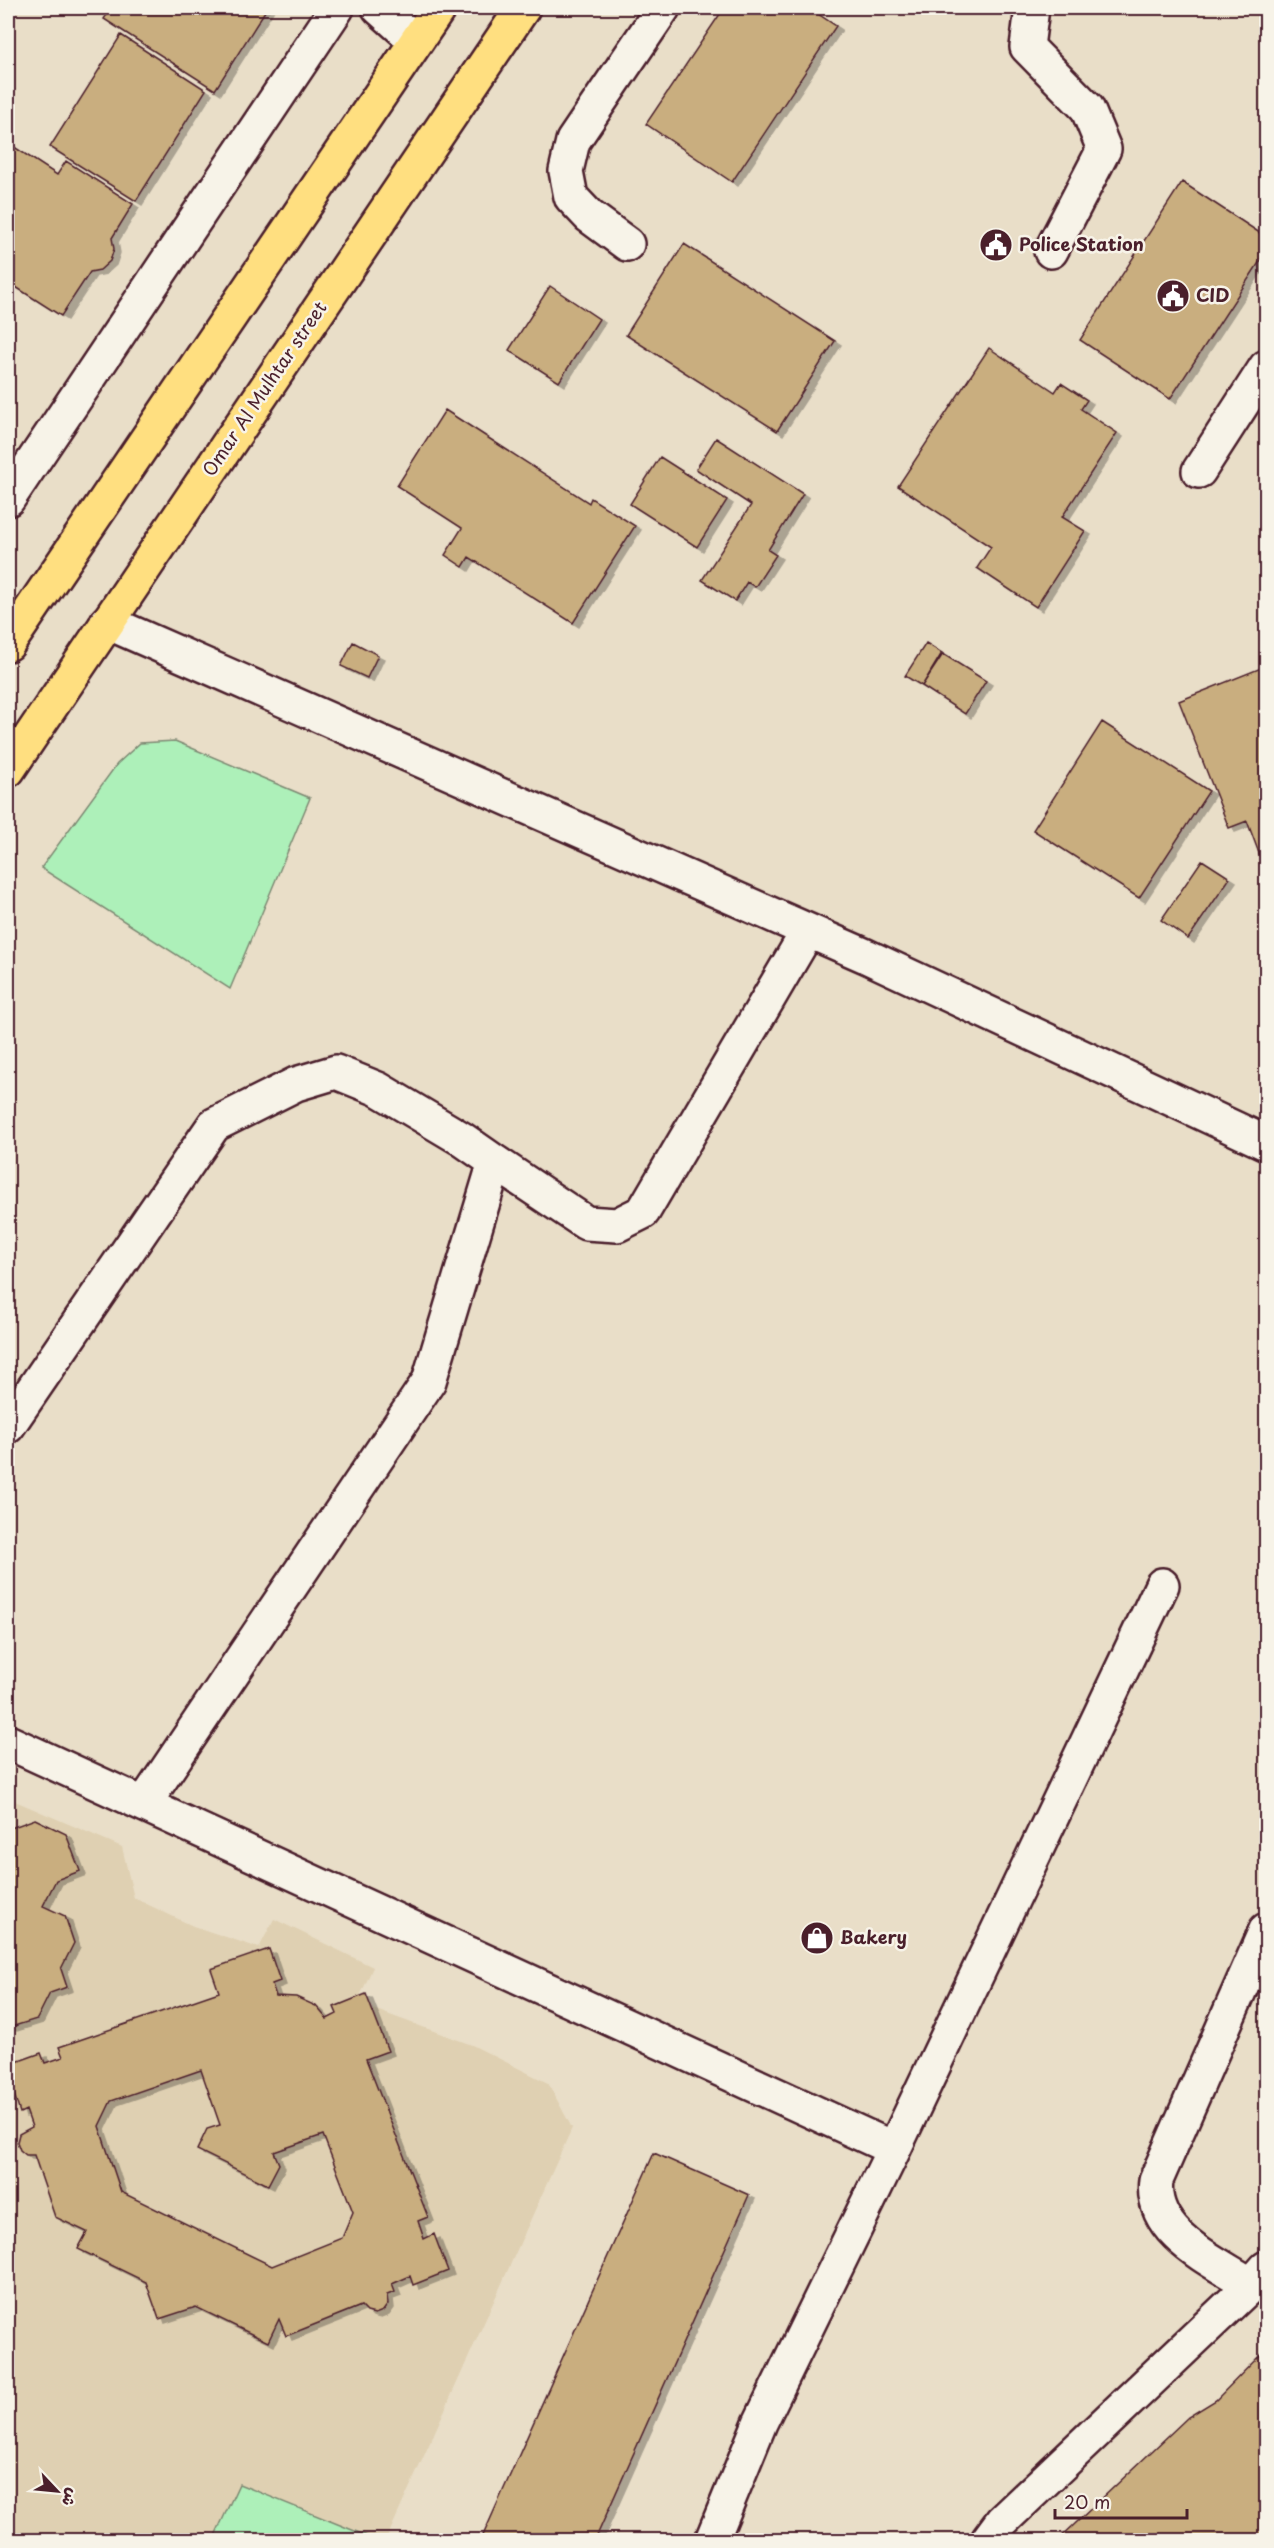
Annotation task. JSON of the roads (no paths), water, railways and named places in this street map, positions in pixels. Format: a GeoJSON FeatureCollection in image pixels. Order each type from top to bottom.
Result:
{"type":"FeatureCollection","features":[{"type":"Feature","properties":{"kind":"main road"},"geometry":{"type":"LineString","coordinates":[[8,644],[439,8]]}},
{"type":"Feature","properties":{"kind":"main road","name":"Omar Al Mulhtar street"},"geometry":{"type":"LineString","coordinates":[[8,770],[523,8]]}},
{"type":"Feature","properties":{"kind":"street"},"geometry":{"type":"LineString","coordinates":[[8,499],[337,8]]}},
{"type":"Feature","properties":{"kind":"street"},"geometry":{"type":"LineString","coordinates":[[379,8],[416,41]]}},
{"type":"Feature","properties":{"kind":"street"},"geometry":{"type":"LineString","coordinates":[[627,244],[589,216],[571,197],[566,171],[573,141],[663,8]]}},
{"type":"Feature","properties":{"kind":"street"},"geometry":{"type":"LineString","coordinates":[[1032,8],[1027,47],[1087,108],[1104,149],[1051,251]]}},
{"type":"Feature","properties":{"kind":"street"},"geometry":{"type":"LineString","coordinates":[[1199,471],[1266,367]]}},
{"type":"Feature","properties":{"kind":"street"},"geometry":{"type":"LineString","coordinates":[[107,622],[808,931],[1266,1143]]}},
{"type":"Feature","properties":{"kind":"street"},"geometry":{"type":"LineString","coordinates":[[8,1426],[214,1125],[296,1084],[336,1072],[378,1089],[462,1139],[586,1223],[617,1225],[643,1212],[808,931]]}},
{"type":"Feature","properties":{"kind":"street"},"geometry":{"type":"LineString","coordinates":[[144,1804],[429,1382],[495,1162]]}},
{"type":"Feature","properties":{"kind":"street"},"geometry":{"type":"LineString","coordinates":[[712,2541],[760,2423],[894,2149],[1162,1585]]}},
{"type":"Feature","properties":{"kind":"street"},"geometry":{"type":"LineString","coordinates":[[8,1742],[894,2149]]}},
{"type":"Feature","properties":{"kind":"street"},"geometry":{"type":"LineString","coordinates":[[988,2541],[1002,2521],[1259,2276],[1175,2233],[1165,2222],[1154,2196],[1156,2180],[1266,1930]]}},
{"type":"Feature","properties":{"kind":"place","name":"Police Station"},"geometry":{"type":"Point","coordinates":[996,245]}},
{"type":"Feature","properties":{"kind":"place","name":"CID"},"geometry":{"type":"Point","coordinates":[1173,296]}},
{"type":"Feature","properties":{"kind":"place","name":"Bakery"},"geometry":{"type":"Point","coordinates":[817,1938]}}]}
